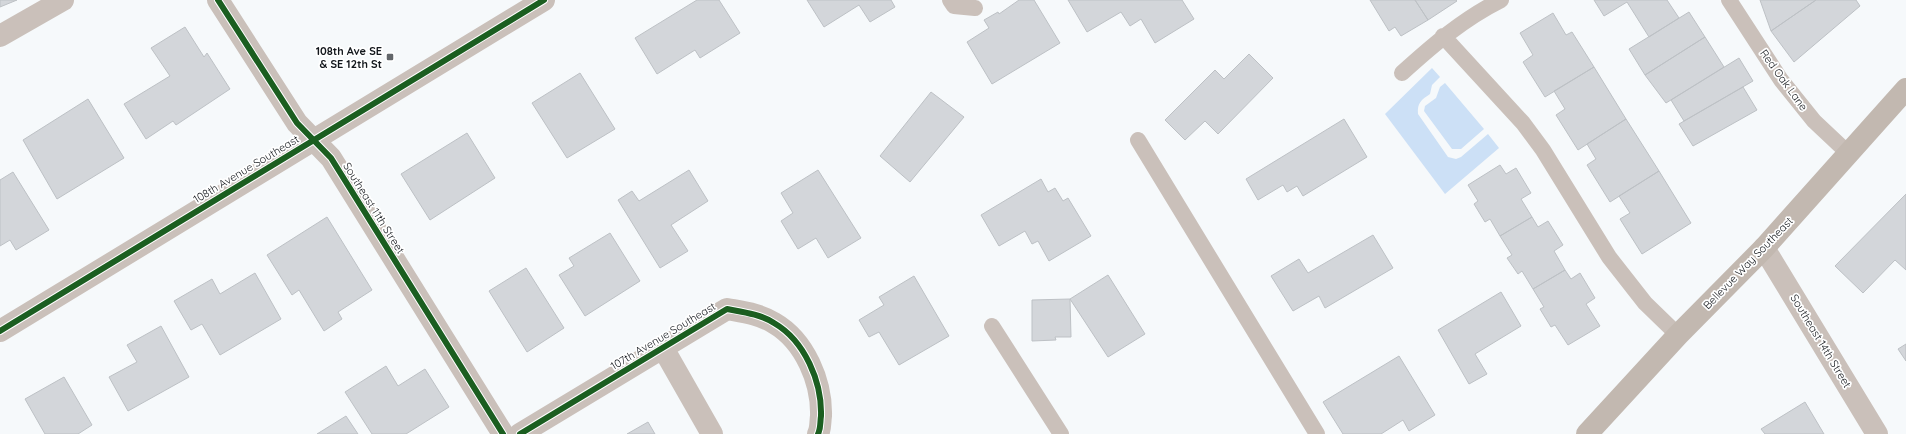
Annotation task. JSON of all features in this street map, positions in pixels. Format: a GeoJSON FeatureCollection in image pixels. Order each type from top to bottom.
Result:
{"type":"FeatureCollection","features":[{"type":"Feature","properties":{"kind":"main road","name":"Bellevue Way Southeast"},"geometry":{"type":"LineString","coordinates":[[1588,434],[1678,335],[1764,248],[1906,89]]}},
{"type":"Feature","properties":{"kind":"street"},"geometry":{"type":"LineString","coordinates":[[0,36],[63,0]]}},
{"type":"Feature","properties":{"kind":"street","name":"Southeast 11th Street"},"geometry":{"type":"LineString","coordinates":[[218,0],[293,117],[331,158],[503,434]]}},
{"type":"Feature","properties":{"kind":"street","name":"108th Avenue Southeast"},"geometry":{"type":"LineString","coordinates":[[0,331],[537,2]]}},
{"type":"Feature","properties":{"kind":"street","name":"Southeast 14th Street"},"geometry":{"type":"LineString","coordinates":[[1764,248],[1877,434]]}},
{"type":"Feature","properties":{"kind":"street","name":"107th Avenue Southeast"},"geometry":{"type":"LineString","coordinates":[[520,434],[727,309],[752,313],[775,323],[797,342],[815,374],[821,403],[820,430],[818,434]]}},
{"type":"Feature","properties":{"kind":"street","name":"107th Avenue Southeast"},"geometry":{"type":"LineString","coordinates":[[663,348],[712,434]]}},
{"type":"Feature","properties":{"kind":"lane"},"geometry":{"type":"LineString","coordinates":[[950,0],[954,6],[975,8]]}},
{"type":"Feature","properties":{"kind":"lane"},"geometry":{"type":"LineString","coordinates":[[1402,73],[1443,36],[1481,10],[1501,0]]}},
{"type":"Feature","properties":{"kind":"lane","name":"Red Oak Lane"},"geometry":{"type":"LineString","coordinates":[[1729,0],[1786,86],[1814,121],[1848,153]]}},
{"type":"Feature","properties":{"kind":"lane"},"geometry":{"type":"LineString","coordinates":[[1443,36],[1523,124],[1543,150],[1609,257],[1645,303],[1678,335]]}},
{"type":"Feature","properties":{"kind":"lane"},"geometry":{"type":"LineString","coordinates":[[1138,140],[1317,434]]}},
{"type":"Feature","properties":{"kind":"lane"},"geometry":{"type":"LineString","coordinates":[[992,326],[1062,434]]}},
{"type":"Feature","properties":{"kind":"shaded area"},"geometry":{"type":"Polygon","coordinates":[[[1432,68],[1440,77],[1432,85],[1430,94],[1420,102],[1418,114],[1448,157],[1456,159],[1461,157],[1488,134],[1499,148],[1445,194],[1385,114],[1432,68]]]}},
{"type":"Feature","properties":{"kind":"shaded area"},"geometry":{"type":"Polygon","coordinates":[[[1445,83],[1484,129],[1461,149],[1452,149],[1424,111],[1425,106],[1436,98],[1440,87],[1445,83]]]}},
{"type":"Feature","properties":{"kind":"building"},"geometry":{"type":"Polygon","coordinates":[[[0,0],[17,0],[0,7],[0,0]]]}},
{"type":"Feature","properties":{"kind":"building"},"geometry":{"type":"Polygon","coordinates":[[[697,0],[719,0],[740,33],[700,58],[695,50],[657,74],[635,38],[697,0]]]}},
{"type":"Feature","properties":{"kind":"building"},"geometry":{"type":"Polygon","coordinates":[[[807,0],[891,0],[895,7],[870,22],[859,5],[824,27],[807,0]]]}},
{"type":"Feature","properties":{"kind":"building"},"geometry":{"type":"Polygon","coordinates":[[[1019,0],[1034,0],[1060,43],[992,84],[967,42],[989,28],[984,20],[998,12],[999,14],[1019,0]]]}},
{"type":"Feature","properties":{"kind":"building"},"geometry":{"type":"Polygon","coordinates":[[[1068,0],[1182,0],[1194,19],[1155,43],[1141,19],[1130,26],[1121,12],[1087,32],[1068,0]]]}},
{"type":"Feature","properties":{"kind":"building"},"geometry":{"type":"Polygon","coordinates":[[[1370,0],[1415,0],[1428,20],[1401,36],[1395,27],[1389,31],[1370,0]]]}},
{"type":"Feature","properties":{"kind":"building"},"geometry":{"type":"Polygon","coordinates":[[[1415,0],[1456,0],[1457,1],[1428,20],[1415,0]]]}},
{"type":"Feature","properties":{"kind":"building"},"geometry":{"type":"Polygon","coordinates":[[[1594,0],[1667,0],[1679,18],[1649,37],[1627,2],[1604,16],[1594,0]]]}},
{"type":"Feature","properties":{"kind":"building"},"geometry":{"type":"Polygon","coordinates":[[[1760,0],[1816,0],[1771,31],[1760,0]]]}},
{"type":"Feature","properties":{"kind":"building"},"geometry":{"type":"Polygon","coordinates":[[[1816,0],[1856,0],[1860,6],[1794,62],[1771,31],[1816,0]]]}},
{"type":"Feature","properties":{"kind":"building"},"geometry":{"type":"Polygon","coordinates":[[[1689,12],[1705,37],[1645,75],[1629,49],[1689,12]]]}},
{"type":"Feature","properties":{"kind":"building"},"geometry":{"type":"Polygon","coordinates":[[[1553,13],[1566,35],[1572,32],[1594,67],[1545,97],[1523,62],[1533,55],[1520,33],[1553,13]]]}},
{"type":"Feature","properties":{"kind":"building"},"geometry":{"type":"Polygon","coordinates":[[[185,27],[204,57],[207,53],[230,89],[176,125],[173,121],[146,139],[124,104],[170,76],[151,48],[185,27]]]}},
{"type":"Feature","properties":{"kind":"building"},"geometry":{"type":"Polygon","coordinates":[[[1705,37],[1724,67],[1666,103],[1645,75],[1705,37]]]}},
{"type":"Feature","properties":{"kind":"building"},"geometry":{"type":"Polygon","coordinates":[[[1249,54],[1273,78],[1218,134],[1205,121],[1185,140],[1165,120],[1215,70],[1224,79],[1249,54]]]}},
{"type":"Feature","properties":{"kind":"building"},"geometry":{"type":"Polygon","coordinates":[[[1739,58],[1753,81],[1684,121],[1671,100],[1739,58]]]}},
{"type":"Feature","properties":{"kind":"building"},"geometry":{"type":"Polygon","coordinates":[[[1594,67],[1626,119],[1578,150],[1556,115],[1565,109],[1554,91],[1594,67]]]}},
{"type":"Feature","properties":{"kind":"building"},"geometry":{"type":"Polygon","coordinates":[[[580,73],[615,129],[567,158],[532,103],[580,73]]]}},
{"type":"Feature","properties":{"kind":"building"},"geometry":{"type":"Polygon","coordinates":[[[1743,87],[1757,110],[1693,146],[1679,124],[1743,87]]]}},
{"type":"Feature","properties":{"kind":"building"},"geometry":{"type":"Polygon","coordinates":[[[931,92],[964,117],[910,182],[880,156],[931,92]]]}},
{"type":"Feature","properties":{"kind":"building"},"geometry":{"type":"Polygon","coordinates":[[[88,99],[124,158],[57,199],[23,140],[88,99]]]}},
{"type":"Feature","properties":{"kind":"building"},"geometry":{"type":"Polygon","coordinates":[[[1344,119],[1367,157],[1303,196],[1297,186],[1287,192],[1283,185],[1258,200],[1246,179],[1344,119]]]}},
{"type":"Feature","properties":{"kind":"building"},"geometry":{"type":"Polygon","coordinates":[[[1626,119],[1659,171],[1610,202],[1587,165],[1596,159],[1587,144],[1626,119]]]}},
{"type":"Feature","properties":{"kind":"building"},"geometry":{"type":"Polygon","coordinates":[[[467,133],[495,178],[430,220],[401,174],[467,133]]]}},
{"type":"Feature","properties":{"kind":"building"},"geometry":{"type":"Polygon","coordinates":[[[1500,165],[1506,174],[1516,168],[1531,193],[1521,199],[1532,217],[1500,236],[1490,219],[1485,222],[1474,204],[1478,201],[1468,185],[1500,165]]]}},
{"type":"Feature","properties":{"kind":"building"},"geometry":{"type":"Polygon","coordinates":[[[689,170],[708,201],[671,225],[688,251],[660,268],[618,200],[632,191],[639,201],[689,170]]]}},
{"type":"Feature","properties":{"kind":"building"},"geometry":{"type":"Polygon","coordinates":[[[818,170],[861,238],[828,258],[816,238],[798,249],[781,221],[793,213],[781,193],[818,170]]]}},
{"type":"Feature","properties":{"kind":"building"},"geometry":{"type":"Polygon","coordinates":[[[1659,171],[1691,223],[1642,254],[1620,219],[1630,213],[1619,196],[1659,171]]]}},
{"type":"Feature","properties":{"kind":"building"},"geometry":{"type":"Polygon","coordinates":[[[13,172],[49,230],[16,250],[10,240],[0,246],[0,180],[13,172]]]}},
{"type":"Feature","properties":{"kind":"building"},"geometry":{"type":"Polygon","coordinates":[[[1041,179],[1048,192],[1055,188],[1063,201],[1068,198],[1091,236],[1049,261],[1038,241],[1032,244],[1025,231],[999,246],[981,215],[1041,179]]]}},
{"type":"Feature","properties":{"kind":"building"},"geometry":{"type":"Polygon","coordinates":[[[1906,194],[1906,270],[1895,260],[1863,293],[1835,266],[1906,194]]]}},
{"type":"Feature","properties":{"kind":"building"},"geometry":{"type":"Polygon","coordinates":[[[327,217],[372,290],[338,312],[342,319],[324,331],[299,290],[292,295],[267,255],[327,217]]]}},
{"type":"Feature","properties":{"kind":"building"},"geometry":{"type":"Polygon","coordinates":[[[1532,217],[1538,227],[1548,221],[1563,245],[1554,251],[1565,270],[1533,289],[1522,271],[1518,274],[1507,258],[1512,255],[1500,236],[1532,217]]]}},
{"type":"Feature","properties":{"kind":"building"},"geometry":{"type":"Polygon","coordinates":[[[610,233],[640,281],[585,316],[559,275],[574,266],[569,258],[610,233]]]}},
{"type":"Feature","properties":{"kind":"building"},"geometry":{"type":"Polygon","coordinates":[[[1373,235],[1393,268],[1325,308],[1319,296],[1293,311],[1271,276],[1299,259],[1308,273],[1373,235]]]}},
{"type":"Feature","properties":{"kind":"building"},"geometry":{"type":"Polygon","coordinates":[[[526,268],[564,328],[527,352],[489,291],[526,268]]]}},
{"type":"Feature","properties":{"kind":"building"},"geometry":{"type":"Polygon","coordinates":[[[1565,270],[1571,279],[1580,273],[1595,298],[1586,304],[1600,326],[1568,345],[1555,325],[1551,327],[1540,309],[1544,307],[1533,289],[1565,270]]]}},
{"type":"Feature","properties":{"kind":"building"},"geometry":{"type":"Polygon","coordinates":[[[255,273],[281,319],[220,355],[202,324],[191,330],[174,301],[212,279],[220,294],[255,273]]]}},
{"type":"Feature","properties":{"kind":"building"},"geometry":{"type":"Polygon","coordinates":[[[1108,275],[1145,334],[1108,357],[1070,299],[1108,275]]]}},
{"type":"Feature","properties":{"kind":"building"},"geometry":{"type":"Polygon","coordinates":[[[914,276],[949,336],[899,365],[879,332],[869,337],[859,320],[884,305],[879,297],[914,276]]]}},
{"type":"Feature","properties":{"kind":"building"},"geometry":{"type":"Polygon","coordinates":[[[1501,292],[1521,326],[1475,354],[1487,374],[1469,384],[1438,330],[1501,292]]]}},
{"type":"Feature","properties":{"kind":"building"},"geometry":{"type":"Polygon","coordinates":[[[1070,299],[1071,337],[1055,337],[1056,340],[1032,341],[1032,300],[1070,299]]]}},
{"type":"Feature","properties":{"kind":"building"},"geometry":{"type":"Polygon","coordinates":[[[161,326],[189,377],[128,411],[109,377],[137,362],[127,345],[161,326]]]}},
{"type":"Feature","properties":{"kind":"building"},"geometry":{"type":"Polygon","coordinates":[[[1906,344],[1906,361],[1898,349],[1906,344]]]}},
{"type":"Feature","properties":{"kind":"building"},"geometry":{"type":"Polygon","coordinates":[[[1399,356],[1435,415],[1409,431],[1403,420],[1381,434],[1343,434],[1323,402],[1399,356]]]}},
{"type":"Feature","properties":{"kind":"building"},"geometry":{"type":"Polygon","coordinates":[[[386,366],[398,386],[425,369],[449,407],[406,434],[372,434],[345,392],[386,366]]]}},
{"type":"Feature","properties":{"kind":"building"},"geometry":{"type":"Polygon","coordinates":[[[64,377],[92,425],[78,434],[45,434],[25,399],[64,377]]]}},
{"type":"Feature","properties":{"kind":"building"},"geometry":{"type":"Polygon","coordinates":[[[1805,402],[1824,434],[1765,434],[1761,429],[1805,402]]]}},
{"type":"Feature","properties":{"kind":"building"},"geometry":{"type":"Polygon","coordinates":[[[346,416],[358,434],[317,434],[346,416]]]}},
{"type":"Feature","properties":{"kind":"building"},"geometry":{"type":"Polygon","coordinates":[[[648,422],[655,434],[627,434],[648,422]]]}},
{"type":"Feature","properties":{"kind":"cycle path"},"geometry":{"type":"LineString","coordinates":[[218,0],[297,123],[331,158],[503,434]]}},
{"type":"Feature","properties":{"kind":"cycle path"},"geometry":{"type":"LineString","coordinates":[[0,331],[544,0]]}},
{"type":"Feature","properties":{"kind":"cycle path"},"geometry":{"type":"LineString","coordinates":[[520,434],[727,309],[763,317],[774,323],[795,340],[803,351],[815,376],[821,403],[820,427],[818,434]]}},
{"type":"Feature","properties":{"kind":"place","name":"108th Ave SE & SE 12th St"},"geometry":{"type":"Point","coordinates":[390,57]}}]}
